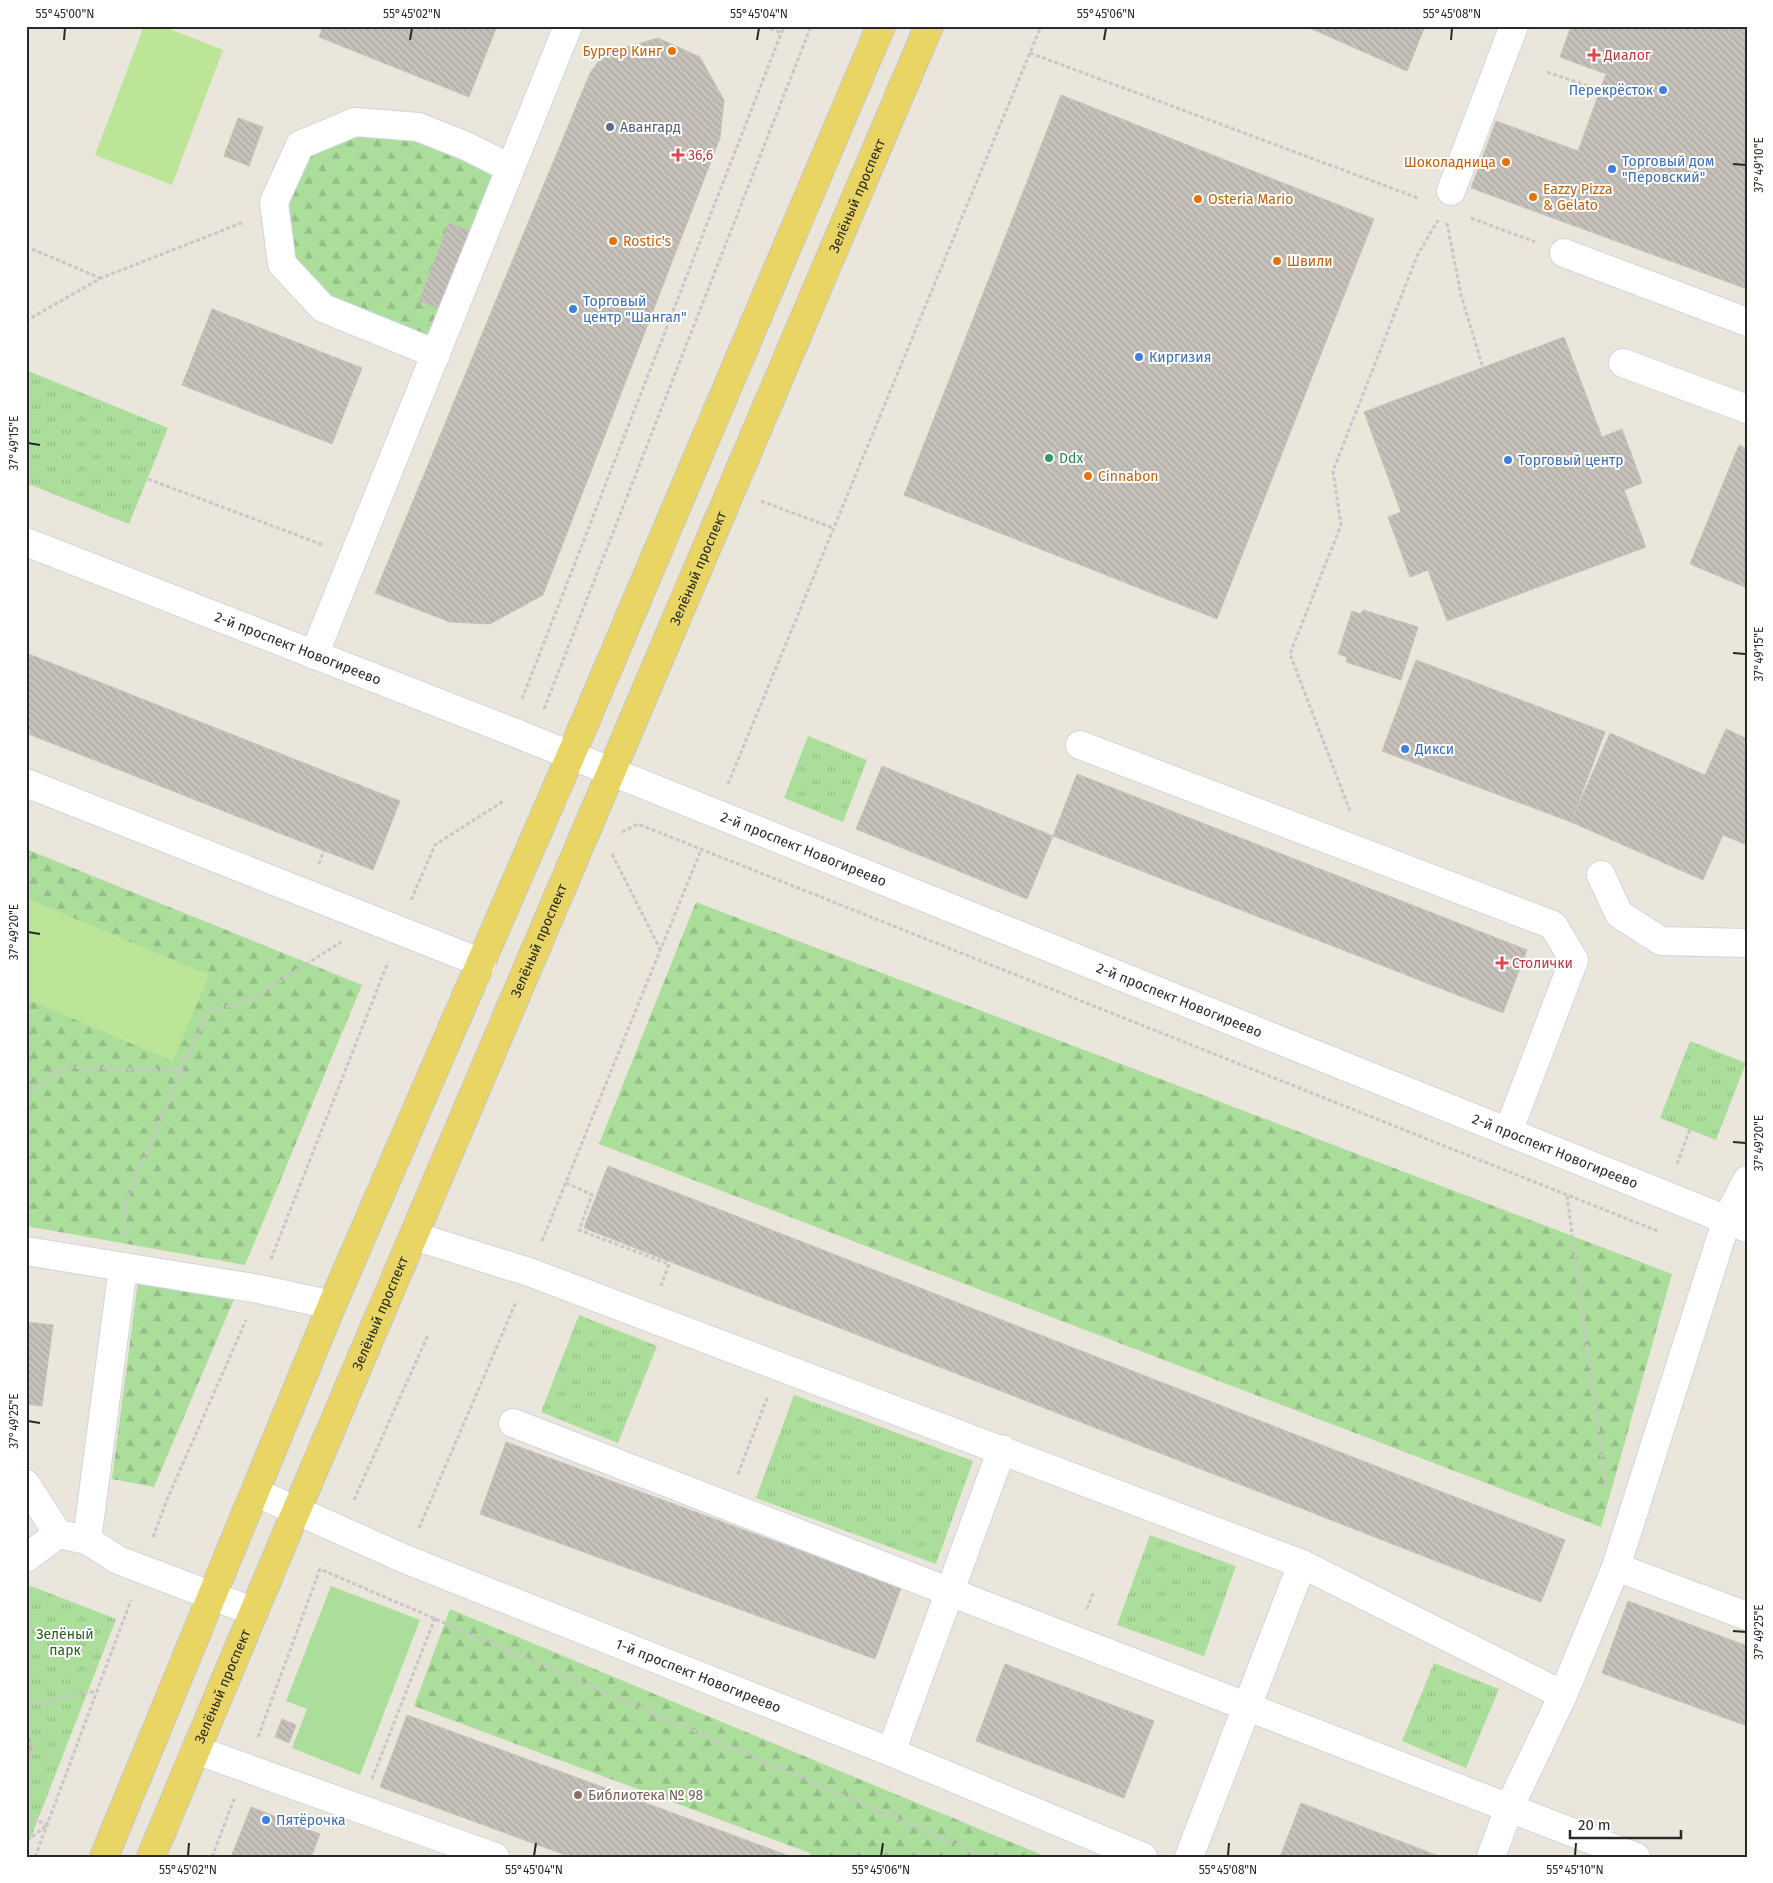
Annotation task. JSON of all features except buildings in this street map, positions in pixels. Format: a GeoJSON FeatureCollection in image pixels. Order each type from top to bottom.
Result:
{"type":"FeatureCollection","features":[{"type":"Feature","properties":{"kind":"main road"},"geometry":{"type":"LineString","coordinates":[[104,1857],[332,1305],[482,963],[881,26]]}},
{"type":"Feature","properties":{"kind":"main road","name":"Зелёный проспект"},"geometry":{"type":"LineString","coordinates":[[151,1857],[252,1611],[612,773],[929,26]]}},
{"type":"Feature","properties":{"kind":"street"},"geometry":{"type":"LineString","coordinates":[[314,655],[568,26]]}},
{"type":"Feature","properties":{"kind":"street"},"geometry":{"type":"LineString","coordinates":[[1448,199],[1514,26]]}},
{"type":"Feature","properties":{"kind":"street"},"geometry":{"type":"LineString","coordinates":[[436,354],[323,308],[282,264],[274,202],[300,145],[354,122],[418,127],[466,146],[510,168]]}},
{"type":"Feature","properties":{"kind":"street"},"geometry":{"type":"LineString","coordinates":[[1564,253],[1747,322]]}},
{"type":"Feature","properties":{"kind":"street"},"geometry":{"type":"LineString","coordinates":[[1623,363],[1747,409]]}},
{"type":"Feature","properties":{"kind":"street","name":"2-й проспект Новогиреево"},"geometry":{"type":"LineString","coordinates":[[26,542],[571,755],[1737,1224]]}},
{"type":"Feature","properties":{"kind":"street"},"geometry":{"type":"LineString","coordinates":[[1080,745],[1553,925],[1574,960],[1508,1132]]}},
{"type":"Feature","properties":{"kind":"street"},"geometry":{"type":"LineString","coordinates":[[26,783],[482,963]]}},
{"type":"Feature","properties":{"kind":"street"},"geometry":{"type":"LineString","coordinates":[[1601,876],[1619,914],[1662,941],[1747,943]]}},
{"type":"Feature","properties":{"kind":"street"},"geometry":{"type":"LineString","coordinates":[[1491,1857],[1509,1808],[1563,1695],[1616,1567],[1737,1224],[1747,1180]]}},
{"type":"Feature","properties":{"kind":"street"},"geometry":{"type":"LineString","coordinates":[[414,1236],[529,1272],[1002,1449],[1302,1564],[1563,1695]]}},
{"type":"Feature","properties":{"kind":"street"},"geometry":{"type":"LineString","coordinates":[[26,1251],[259,1289],[332,1305]]}},
{"type":"Feature","properties":{"kind":"street"},"geometry":{"type":"LineString","coordinates":[[87,1540],[123,1267]]}},
{"type":"Feature","properties":{"kind":"street"},"geometry":{"type":"LineString","coordinates":[[513,1423],[1636,1857]]}},
{"type":"Feature","properties":{"kind":"street"},"geometry":{"type":"LineString","coordinates":[[891,1752],[1002,1449]]}},
{"type":"Feature","properties":{"kind":"street"},"geometry":{"type":"LineString","coordinates":[[26,1484],[58,1534],[87,1540],[118,1560],[252,1611]]}},
{"type":"Feature","properties":{"kind":"street","name":"1-й проспект Новогиреево"},"geometry":{"type":"LineString","coordinates":[[255,1492],[405,1559],[891,1752],[1144,1857]]}},
{"type":"Feature","properties":{"kind":"street"},"geometry":{"type":"LineString","coordinates":[[26,1558],[58,1534]]}},
{"type":"Feature","properties":{"kind":"street"},"geometry":{"type":"LineString","coordinates":[[1190,1857],[1302,1564]]}},
{"type":"Feature","properties":{"kind":"street"},"geometry":{"type":"LineString","coordinates":[[1616,1567],[1747,1616]]}},
{"type":"Feature","properties":{"kind":"street"},"geometry":{"type":"LineString","coordinates":[[196,1750],[495,1857]]}},
{"type":"Feature","properties":{"kind":"path"},"geometry":{"type":"LineString","coordinates":[[764,26],[781,33]]}},
{"type":"Feature","properties":{"kind":"path"},"geometry":{"type":"LineString","coordinates":[[520,704],[784,26]]}},
{"type":"Feature","properties":{"kind":"path"},"geometry":{"type":"LineString","coordinates":[[542,713],[811,26]]}},
{"type":"Feature","properties":{"kind":"path"},"geometry":{"type":"LineString","coordinates":[[726,789],[1041,26]]}},
{"type":"Feature","properties":{"kind":"path"},"geometry":{"type":"LineString","coordinates":[[1030,53],[1448,199],[1564,253]]}},
{"type":"Feature","properties":{"kind":"path"},"geometry":{"type":"LineString","coordinates":[[1546,72],[1600,90]]}},
{"type":"Feature","properties":{"kind":"path"},"geometry":{"type":"LineString","coordinates":[[1448,199],[1461,295],[1484,368]]}},
{"type":"Feature","properties":{"kind":"path"},"geometry":{"type":"LineString","coordinates":[[1366,854],[1290,654],[1341,525],[1333,471],[1417,256],[1448,199]]}},
{"type":"Feature","properties":{"kind":"path"},"geometry":{"type":"LineString","coordinates":[[26,320],[101,278],[275,210]]}},
{"type":"Feature","properties":{"kind":"path"},"geometry":{"type":"LineString","coordinates":[[32,249],[101,278]]}},
{"type":"Feature","properties":{"kind":"path"},"geometry":{"type":"LineString","coordinates":[[148,479],[354,557]]}},
{"type":"Feature","properties":{"kind":"path"},"geometry":{"type":"LineString","coordinates":[[732,490],[833,528]]}},
{"type":"Feature","properties":{"kind":"path"},"geometry":{"type":"LineString","coordinates":[[36,1857],[166,1502],[259,1289],[400,930],[436,845],[505,800]]}},
{"type":"Feature","properties":{"kind":"path"},"geometry":{"type":"LineString","coordinates":[[614,836],[638,824],[1566,1196],[1663,1233]]}},
{"type":"Feature","properties":{"kind":"path"},"geometry":{"type":"LineString","coordinates":[[609,849],[660,949]]}},
{"type":"Feature","properties":{"kind":"path"},"geometry":{"type":"LineString","coordinates":[[316,870],[324,850]]}},
{"type":"Feature","properties":{"kind":"path"},"geometry":{"type":"LineString","coordinates":[[123,1267],[126,1201],[208,1012],[252,999],[375,921]]}},
{"type":"Feature","properties":{"kind":"path"},"geometry":{"type":"LineString","coordinates":[[26,1093],[62,1067],[181,1072]]}},
{"type":"Feature","properties":{"kind":"path"},"geometry":{"type":"LineString","coordinates":[[566,1183],[592,1195],[579,1230],[669,1264],[649,1317]]}},
{"type":"Feature","properties":{"kind":"path"},"geometry":{"type":"LineString","coordinates":[[1566,1196],[1606,1488]]}},
{"type":"Feature","properties":{"kind":"path"},"geometry":{"type":"LineString","coordinates":[[726,1505],[780,1366]]}},
{"type":"Feature","properties":{"kind":"path"},"geometry":{"type":"LineString","coordinates":[[212,1857],[247,1768],[320,1569],[985,1857]]}},
{"type":"Feature","properties":{"kind":"path"},"geometry":{"type":"LineString","coordinates":[[361,1808],[435,1618]]}},
{"type":"Feature","properties":{"kind":"path"},"geometry":{"type":"LineString","coordinates":[[26,1705],[98,1690]]}},
{"type":"Feature","properties":{"kind":"path"},"geometry":{"type":"LineString","coordinates":[[26,1818],[48,1824]]}},
{"type":"Feature","properties":{"kind":"path"},"geometry":{"type":"LineString","coordinates":[[26,1842],[48,1824]]}},
{"type":"Feature","properties":{"kind":"green space"},"geometry":{"type":"Polygon","coordinates":[[[144,26],[162,26],[223,50],[172,185],[95,155],[144,26]]]}},
{"type":"Feature","properties":{"kind":"green space"},"geometry":{"type":"Polygon","coordinates":[[[358,131],[419,136],[499,174],[433,345],[327,298],[294,262],[283,201],[310,152],[358,131]]]}},
{"type":"Feature","properties":{"kind":"green space"},"geometry":{"type":"Polygon","coordinates":[[[26,370],[168,428],[129,524],[26,483],[26,370]]]}},
{"type":"Feature","properties":{"kind":"green space"},"geometry":{"type":"Polygon","coordinates":[[[808,736],[867,760],[843,822],[784,798],[808,736]]]}},
{"type":"Feature","properties":{"kind":"green space"},"geometry":{"type":"Polygon","coordinates":[[[26,849],[362,985],[245,1265],[26,1226],[26,849]]]}},
{"type":"Feature","properties":{"kind":"green space"},"geometry":{"type":"Polygon","coordinates":[[[26,898],[209,975],[173,1061],[26,999],[26,898]]]}},
{"type":"Feature","properties":{"kind":"green space"},"geometry":{"type":"Polygon","coordinates":[[[696,902],[1672,1274],[1601,1527],[599,1144],[696,902]]]}},
{"type":"Feature","properties":{"kind":"green space"},"geometry":{"type":"Polygon","coordinates":[[[1690,1041],[1746,1063],[1716,1140],[1660,1118],[1690,1041]]]}},
{"type":"Feature","properties":{"kind":"green space"},"geometry":{"type":"Polygon","coordinates":[[[138,1281],[235,1297],[154,1487],[112,1479],[138,1281]]]}},
{"type":"Feature","properties":{"kind":"green space"},"geometry":{"type":"Polygon","coordinates":[[[579,1315],[657,1346],[618,1443],[541,1412],[579,1315]]]}},
{"type":"Feature","properties":{"kind":"green space"},"geometry":{"type":"Polygon","coordinates":[[[794,1395],[973,1461],[936,1564],[756,1498],[794,1395]]]}},
{"type":"Feature","properties":{"kind":"green space"},"geometry":{"type":"Polygon","coordinates":[[[1150,1535],[1236,1566],[1204,1656],[1117,1625],[1150,1535]]]}},
{"type":"Feature","properties":{"kind":"green space","name":"Зелёный парк"},"geometry":{"type":"Polygon","coordinates":[[[31,1586],[116,1619],[26,1850],[26,1590],[31,1586]]]}},
{"type":"Feature","properties":{"kind":"green space"},"geometry":{"type":"Polygon","coordinates":[[[331,1586],[420,1620],[360,1775],[292,1748],[307,1709],[286,1701],[331,1586]]]}},
{"type":"Feature","properties":{"kind":"green space"},"geometry":{"type":"Polygon","coordinates":[[[450,1609],[1047,1857],[809,1857],[810,1853],[414,1706],[450,1609]]]}},
{"type":"Feature","properties":{"kind":"green space"},"geometry":{"type":"Polygon","coordinates":[[[1434,1663],[1499,1689],[1466,1768],[1402,1741],[1434,1663]]]}},
{"type":"Feature","properties":{"kind":"place","name":"Бургер Кинг"},"geometry":{"type":"Point","coordinates":[672,51]}},
{"type":"Feature","properties":{"kind":"place","name":"Диалог"},"geometry":{"type":"Point","coordinates":[1594,55]}},
{"type":"Feature","properties":{"kind":"place","name":"Перекрёсток"},"geometry":{"type":"Point","coordinates":[1663,90]}},
{"type":"Feature","properties":{"kind":"place","name":"Авангард"},"geometry":{"type":"Point","coordinates":[610,127]}},
{"type":"Feature","properties":{"kind":"place","name":"36,6"},"geometry":{"type":"Point","coordinates":[678,155]}},
{"type":"Feature","properties":{"kind":"place","name":"Шоколадница"},"geometry":{"type":"Point","coordinates":[1506,162]}},
{"type":"Feature","properties":{"kind":"place","name":"Торговый дом \"Перовский\""},"geometry":{"type":"Point","coordinates":[1612,169]}},
{"type":"Feature","properties":{"kind":"place","name":"Eazzy Pizza & Gelato"},"geometry":{"type":"Point","coordinates":[1533,197]}},
{"type":"Feature","properties":{"kind":"place","name":"Osteria Mario"},"geometry":{"type":"Point","coordinates":[1198,199]}},
{"type":"Feature","properties":{"kind":"place","name":"Rostic's"},"geometry":{"type":"Point","coordinates":[613,241]}},
{"type":"Feature","properties":{"kind":"place","name":"Швили"},"geometry":{"type":"Point","coordinates":[1277,261]}},
{"type":"Feature","properties":{"kind":"place","name":"Торговый центр \"Шангал\""},"geometry":{"type":"Point","coordinates":[573,309]}},
{"type":"Feature","properties":{"kind":"place","name":"Киргизия"},"geometry":{"type":"Point","coordinates":[1139,357]}},
{"type":"Feature","properties":{"kind":"place","name":"Ddx"},"geometry":{"type":"Point","coordinates":[1049,458]}},
{"type":"Feature","properties":{"kind":"place","name":"Торговый центр"},"geometry":{"type":"Point","coordinates":[1508,460]}},
{"type":"Feature","properties":{"kind":"place","name":"Cinnabon"},"geometry":{"type":"Point","coordinates":[1088,476]}},
{"type":"Feature","properties":{"kind":"place","name":"Дикси"},"geometry":{"type":"Point","coordinates":[1405,749]}},
{"type":"Feature","properties":{"kind":"place","name":"Столички"},"geometry":{"type":"Point","coordinates":[1502,963]}},
{"type":"Feature","properties":{"kind":"place","name":"Библиотека № 98"},"geometry":{"type":"Point","coordinates":[578,1795]}},
{"type":"Feature","properties":{"kind":"place","name":"Пятёрочка"},"geometry":{"type":"Point","coordinates":[266,1820]}}]}
